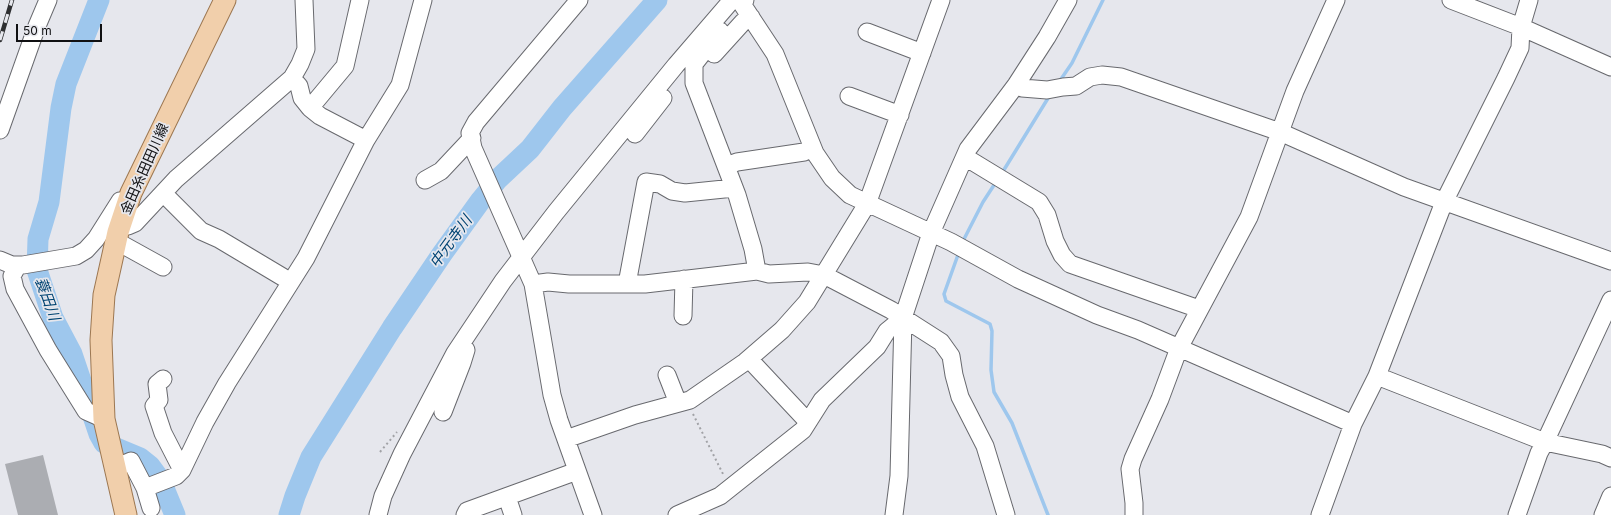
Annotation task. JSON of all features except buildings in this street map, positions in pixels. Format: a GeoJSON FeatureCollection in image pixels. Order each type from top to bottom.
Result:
{"type":"FeatureCollection","features":[{"type":"Feature","properties":{"kind":"main road","name":"金田糸田田川線"},"geometry":{"type":"LineString","coordinates":[[126,515],[104,418],[101,340],[104,295],[118,233],[131,193],[225,0]]}},
{"type":"Feature","properties":{"kind":"street"},"geometry":{"type":"LineString","coordinates":[[0,130],[37,26],[48,0]]}},
{"type":"Feature","properties":{"kind":"street"},"geometry":{"type":"LineString","coordinates":[[163,267],[118,233],[135,223],[176,179],[292,78],[306,49],[304,0]]}},
{"type":"Feature","properties":{"kind":"street"},"geometry":{"type":"LineString","coordinates":[[310,108],[345,66],[360,0]]}},
{"type":"Feature","properties":{"kind":"street"},"geometry":{"type":"LineString","coordinates":[[145,488],[176,476],[182,470],[205,422],[227,383],[306,258],[366,140],[400,85],[423,0]]}},
{"type":"Feature","properties":{"kind":"street"},"geometry":{"type":"LineString","coordinates":[[579,0],[476,122],[470,133],[472,143],[534,284],[552,395],[593,515]]}},
{"type":"Feature","properties":{"kind":"street"},"geometry":{"type":"LineString","coordinates":[[745,0],[742,4],[775,54],[785,74],[813,148],[832,178],[850,195],[951,242],[1018,279],[1097,315],[1138,330],[1353,424]]}},
{"type":"Feature","properties":{"kind":"street"},"geometry":{"type":"LineString","coordinates":[[566,439],[635,415],[682,402],[705,390],[749,359],[787,325],[807,302],[868,204],[941,0]]}},
{"type":"Feature","properties":{"kind":"street"},"geometry":{"type":"LineString","coordinates":[[894,515],[899,476],[903,318],[932,234],[968,149],[1016,84],[1047,37],[1067,0]]}},
{"type":"Feature","properties":{"kind":"street"},"geometry":{"type":"LineString","coordinates":[[1134,515],[1130,469],[1133,459],[1160,399],[1179,348],[1249,217],[1296,91],[1336,0]]}},
{"type":"Feature","properties":{"kind":"street"},"geometry":{"type":"LineString","coordinates":[[1451,0],[1521,27],[1611,67]]}},
{"type":"Feature","properties":{"kind":"street"},"geometry":{"type":"LineString","coordinates":[[1320,515],[1353,424],[1377,376],[1444,202],[1520,48],[1521,27],[1529,0]]}},
{"type":"Feature","properties":{"kind":"street"},"geometry":{"type":"LineString","coordinates":[[730,3],[729,18],[694,64],[694,83],[734,188],[753,249],[757,271]]}},
{"type":"Feature","properties":{"kind":"street"},"geometry":{"type":"LineString","coordinates":[[378,515],[383,496],[402,454],[461,344],[520,254],[676,65],[730,3]]}},
{"type":"Feature","properties":{"kind":"street"},"geometry":{"type":"LineString","coordinates":[[635,134],[681,75],[694,75],[743,22],[751,17]]}},
{"type":"Feature","properties":{"kind":"street"},"geometry":{"type":"LineString","coordinates":[[867,32],[922,53]]}},
{"type":"Feature","properties":{"kind":"street"},"geometry":{"type":"LineString","coordinates":[[1016,84],[1022,88],[1047,90],[1076,86],[1090,77],[1102,75],[1121,77],[1280,132],[1404,187],[1611,261]]}},
{"type":"Feature","properties":{"kind":"street"},"geometry":{"type":"LineString","coordinates":[[292,78],[299,86],[302,98],[310,108],[320,116],[366,140]]}},
{"type":"Feature","properties":{"kind":"street"},"geometry":{"type":"LineString","coordinates":[[849,96],[900,115]]}},
{"type":"Feature","properties":{"kind":"street"},"geometry":{"type":"LineString","coordinates":[[425,180],[442,171],[472,143]]}},
{"type":"Feature","properties":{"kind":"street"},"geometry":{"type":"LineString","coordinates":[[726,166],[737,162],[804,152],[813,148]]}},
{"type":"Feature","properties":{"kind":"street"},"geometry":{"type":"LineString","coordinates":[[965,157],[1039,202],[1047,215],[1055,241],[1062,255],[1070,264],[1199,309]]}},
{"type":"Feature","properties":{"kind":"street"},"geometry":{"type":"LineString","coordinates":[[627,284],[646,182],[660,184],[672,191],[685,193],[734,188]]}},
{"type":"Feature","properties":{"kind":"street"},"geometry":{"type":"LineString","coordinates":[[163,193],[201,231],[218,239],[291,282]]}},
{"type":"Feature","properties":{"kind":"street"},"geometry":{"type":"LineString","coordinates":[[0,260],[12,265],[18,265],[76,256],[86,250],[96,239],[120,201],[128,203]]}},
{"type":"Feature","properties":{"kind":"street"},"geometry":{"type":"LineString","coordinates":[[18,265],[12,276],[16,289],[48,350],[86,411],[104,418]]}},
{"type":"Feature","properties":{"kind":"street"},"geometry":{"type":"LineString","coordinates":[[534,284],[548,282],[569,284],[627,284],[757,271],[769,274],[808,272],[824,275],[892,310],[942,342],[951,356],[960,397],[985,446],[1006,515]]}},
{"type":"Feature","properties":{"kind":"street"},"geometry":{"type":"LineString","coordinates":[[682,316],[684,279]]}},
{"type":"Feature","properties":{"kind":"street"},"geometry":{"type":"LineString","coordinates":[[1516,515],[1538,453],[1545,442],[1611,300]]}},
{"type":"Feature","properties":{"kind":"street"},"geometry":{"type":"LineString","coordinates":[[677,515],[720,496],[804,430],[822,400],[877,347],[887,330],[903,318]]}},
{"type":"Feature","properties":{"kind":"street"},"geometry":{"type":"LineString","coordinates":[[443,412],[466,350],[461,344]]}},
{"type":"Feature","properties":{"kind":"street"},"geometry":{"type":"LineString","coordinates":[[749,359],[808,422]]}},
{"type":"Feature","properties":{"kind":"street"},"geometry":{"type":"LineString","coordinates":[[667,375],[682,402]]}},
{"type":"Feature","properties":{"kind":"street"},"geometry":{"type":"LineString","coordinates":[[1377,376],[1545,442],[1602,454],[1611,458]]}},
{"type":"Feature","properties":{"kind":"street"},"geometry":{"type":"LineString","coordinates":[[163,379],[157,384],[159,400],[154,406],[163,433],[182,470]]}},
{"type":"Feature","properties":{"kind":"street"},"geometry":{"type":"LineString","coordinates":[[115,468],[131,461],[145,488],[151,508]]}},
{"type":"Feature","properties":{"kind":"street"},"geometry":{"type":"LineString","coordinates":[[465,515],[467,511],[577,471]]}},
{"type":"Feature","properties":{"kind":"street"},"geometry":{"type":"LineString","coordinates":[[507,496],[513,515]]}},
{"type":"Feature","properties":{"kind":"street"},"geometry":{"type":"LineString","coordinates":[[1603,515],[1611,496]]}},
{"type":"Feature","properties":{"kind":"path"},"geometry":{"type":"LineString","coordinates":[[682,402],[730,488]]}},
{"type":"Feature","properties":{"kind":"waterway","name":"蓑田川"},"geometry":{"type":"LineString","coordinates":[[99,0],[66,84],[61,108],[49,202],[38,239],[37,270],[53,318],[72,354],[99,434],[104,443],[140,458],[150,466],[161,481],[175,515]]}},
{"type":"Feature","properties":{"kind":"waterway","name":"中元寺川"},"geometry":{"type":"LineString","coordinates":[[289,515],[311,457],[392,328],[442,254],[498,179],[530,149],[562,108],[657,0]]}},
{"type":"Feature","properties":{"kind":"waterway"},"geometry":{"type":"LineString","coordinates":[[1059,82],[1072,63],[1103,0]]}},
{"type":"Feature","properties":{"kind":"waterway"},"geometry":{"type":"LineString","coordinates":[[1002,173],[1050,95]]}},
{"type":"Feature","properties":{"kind":"waterway"},"geometry":{"type":"LineString","coordinates":[[962,243],[983,202],[996,182]]}},
{"type":"Feature","properties":{"kind":"waterway"},"geometry":{"type":"LineString","coordinates":[[959,252],[944,294],[946,301],[990,324],[992,331],[991,370],[994,392],[1012,423],[1048,515]]}},
{"type":"Feature","properties":{"kind":"railway"},"geometry":{"type":"LineString","coordinates":[[0,40],[12,0]]}}]}
